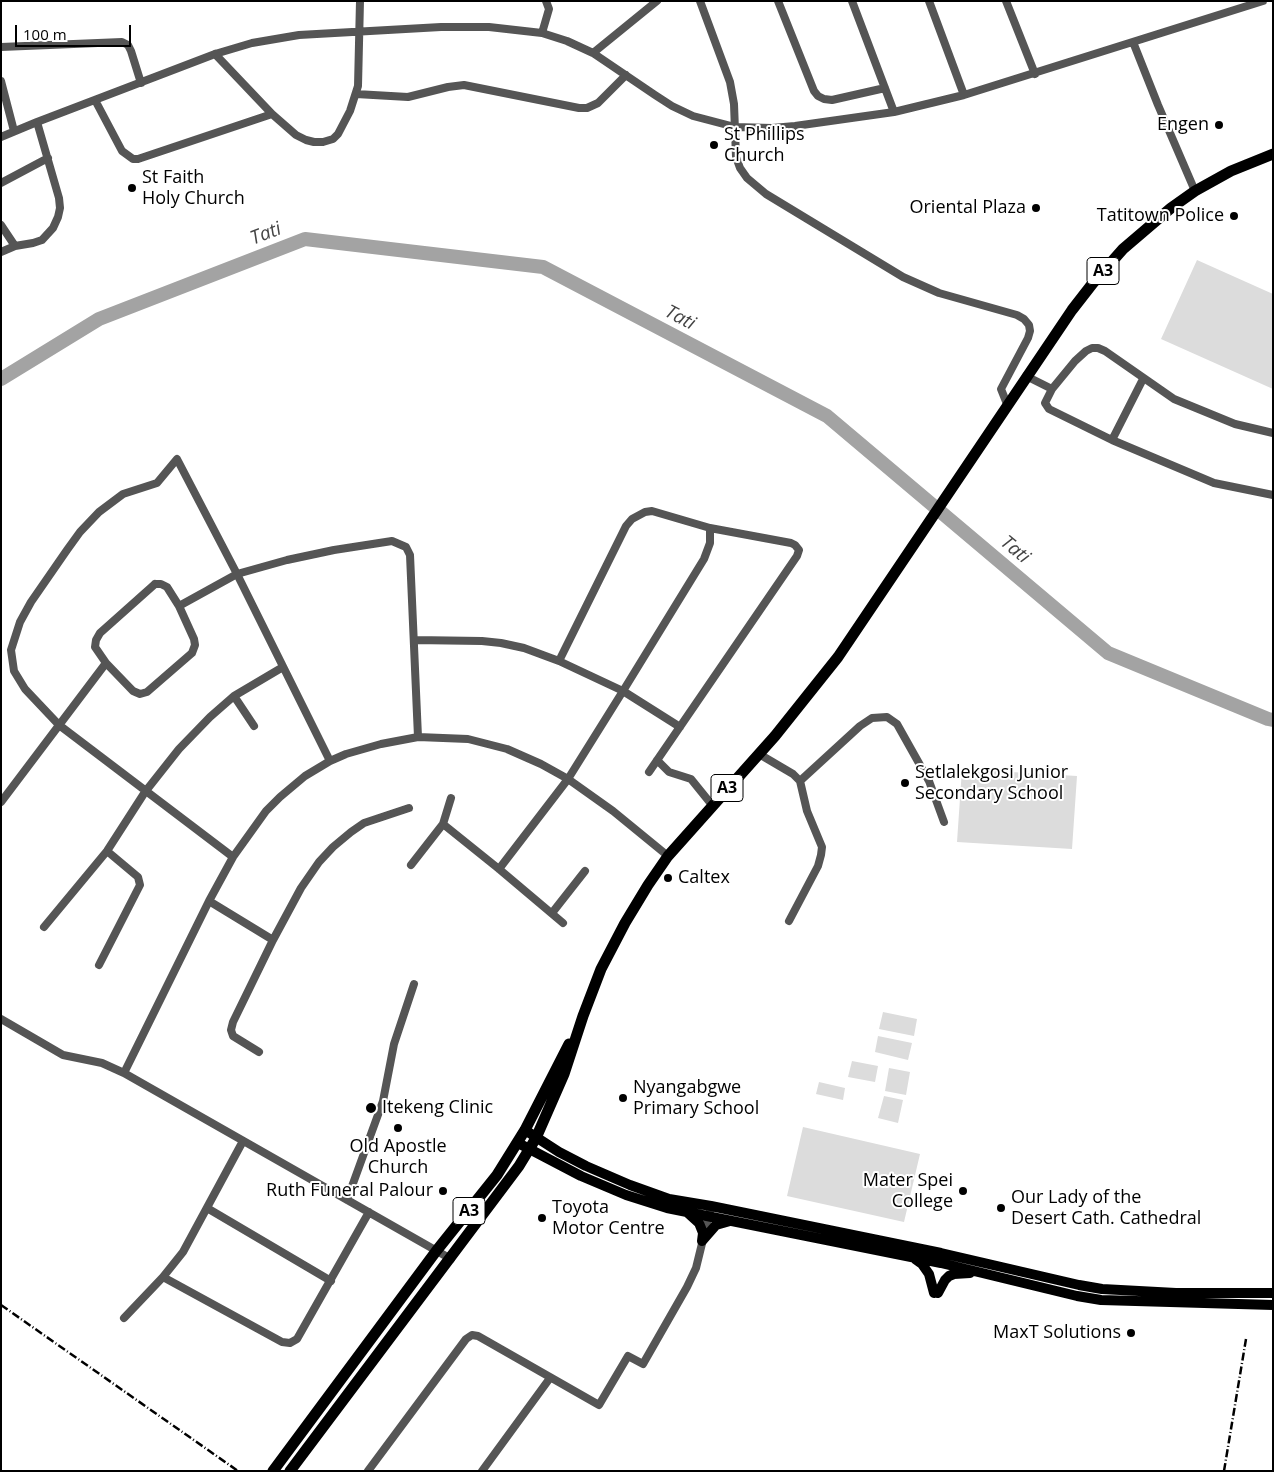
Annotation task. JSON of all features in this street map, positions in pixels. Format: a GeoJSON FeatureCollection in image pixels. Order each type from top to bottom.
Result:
{"type":"FeatureCollection","features":[{"type":"Feature","properties":{"kind":"highway","name":"A3"},"geometry":{"type":"LineString","coordinates":[[290,1471],[451,1258],[529,1150],[564,1074],[601,969],[625,923],[668,856],[759,754],[838,657],[1072,310],[1108,265],[1146,228],[1195,191],[1230,171],[1273,154]]}},
{"type":"Feature","properties":{"kind":"highway","name":"A3"},"geometry":{"type":"LineString","coordinates":[[273,1471],[437,1250],[486,1191],[518,1143],[583,1016]]}},
{"type":"Feature","properties":{"kind":"main road"},"geometry":{"type":"LineString","coordinates":[[525,1130],[586,1166],[630,1185],[710,1211],[986,1269],[1101,1300],[1273,1305]]}},
{"type":"Feature","properties":{"kind":"main road"},"geometry":{"type":"LineString","coordinates":[[518,1143],[581,1176],[626,1195],[666,1208],[687,1212],[710,1211],[731,1221],[913,1258],[1118,1290],[1176,1293],[1273,1293]]}},
{"type":"Feature","properties":{"kind":"main road"},"geometry":{"type":"LineString","coordinates":[[687,1212],[699,1222],[703,1233],[702,1241]]}},
{"type":"Feature","properties":{"kind":"main road"},"geometry":{"type":"LineString","coordinates":[[702,1241],[716,1225],[731,1221]]}},
{"type":"Feature","properties":{"kind":"main road"},"geometry":{"type":"LineString","coordinates":[[913,1258],[922,1264],[929,1274],[936,1293],[945,1280],[954,1274],[986,1269]]}},
{"type":"Feature","properties":{"kind":"street"},"geometry":{"type":"LineString","coordinates":[[215,54],[272,114],[296,135],[306,140],[324,142],[333,139],[338,134],[356,94],[360,1]]}},
{"type":"Feature","properties":{"kind":"street"},"geometry":{"type":"LineString","coordinates":[[542,33],[549,9],[546,1]]}},
{"type":"Feature","properties":{"kind":"street"},"geometry":{"type":"LineString","coordinates":[[593,53],[657,1]]}},
{"type":"Feature","properties":{"kind":"street"},"geometry":{"type":"LineString","coordinates":[[700,1],[730,82],[734,104],[736,157],[740,168],[747,178],[766,194],[903,277],[921,286],[1017,315],[1024,319],[1029,325],[1028,338],[1002,384],[1002,395],[1007,404]]}},
{"type":"Feature","properties":{"kind":"street"},"geometry":{"type":"LineString","coordinates":[[778,1],[814,91],[818,96],[832,100],[885,88]]}},
{"type":"Feature","properties":{"kind":"street"},"geometry":{"type":"LineString","coordinates":[[852,1],[894,112]]}},
{"type":"Feature","properties":{"kind":"street"},"geometry":{"type":"LineString","coordinates":[[929,1],[964,95]]}},
{"type":"Feature","properties":{"kind":"street"},"geometry":{"type":"LineString","coordinates":[[1006,1],[1035,74]]}},
{"type":"Feature","properties":{"kind":"street"},"geometry":{"type":"LineString","coordinates":[[1229,1],[1233,10]]}},
{"type":"Feature","properties":{"kind":"street"},"geometry":{"type":"LineString","coordinates":[[1,137],[215,54],[274,38],[359,31],[489,27],[542,33],[567,41],[593,53],[672,106],[694,116],[735,127],[772,128],[795,126],[894,112],[964,95],[1263,1]]}},
{"type":"Feature","properties":{"kind":"street"},"geometry":{"type":"LineString","coordinates":[[1,47],[122,42],[128,45],[131,51],[141,83]]}},
{"type":"Feature","properties":{"kind":"street"},"geometry":{"type":"LineString","coordinates":[[1133,42],[1158,106],[1195,191]]}},
{"type":"Feature","properties":{"kind":"street"},"geometry":{"type":"LineString","coordinates":[[356,94],[408,98],[448,87],[464,85],[587,108],[598,103],[626,75]]}},
{"type":"Feature","properties":{"kind":"street"},"geometry":{"type":"LineString","coordinates":[[1,82],[14,131]]}},
{"type":"Feature","properties":{"kind":"street"},"geometry":{"type":"LineString","coordinates":[[95,100],[122,152],[138,159],[272,114]]}},
{"type":"Feature","properties":{"kind":"street"},"geometry":{"type":"LineString","coordinates":[[1,252],[15,246],[33,244],[42,240],[53,228],[58,217],[60,208],[59,198],[36,122]]}},
{"type":"Feature","properties":{"kind":"street"},"geometry":{"type":"LineString","coordinates":[[1,183],[48,158]]}},
{"type":"Feature","properties":{"kind":"street"},"geometry":{"type":"LineString","coordinates":[[1,225],[15,246]]}},
{"type":"Feature","properties":{"kind":"street"},"geometry":{"type":"LineString","coordinates":[[1273,433],[1235,424],[1191,407],[1174,399],[1104,351],[1092,348],[1075,361],[1052,389],[1045,403],[1049,409],[1112,440],[1214,483],[1273,495]]}},
{"type":"Feature","properties":{"kind":"street"},"geometry":{"type":"LineString","coordinates":[[1026,376],[1052,389]]}},
{"type":"Feature","properties":{"kind":"street"},"geometry":{"type":"LineString","coordinates":[[1112,440],[1143,379]]}},
{"type":"Feature","properties":{"kind":"street"},"geometry":{"type":"LineString","coordinates":[[233,857],[59,725],[25,689],[14,671],[11,659],[13,639],[31,602],[80,532],[110,503],[123,494],[157,482],[177,459],[330,760]]}},
{"type":"Feature","properties":{"kind":"street"},"geometry":{"type":"LineString","coordinates":[[559,661],[626,526],[632,519],[645,512],[652,512],[710,528],[796,545],[799,550],[798,556],[649,772]]}},
{"type":"Feature","properties":{"kind":"street"},"geometry":{"type":"LineString","coordinates":[[499,869],[568,779],[623,691],[704,559],[710,543],[710,528]]}},
{"type":"Feature","properties":{"kind":"street"},"geometry":{"type":"LineString","coordinates":[[179,606],[237,574],[287,560],[334,550],[392,541],[399,543],[406,547],[410,556],[418,737]]}},
{"type":"Feature","properties":{"kind":"street"},"geometry":{"type":"LineString","coordinates":[[155,584],[167,587],[179,606],[194,638],[195,645],[192,653],[147,692],[140,694],[133,691],[106,663],[95,647],[100,633],[155,584]]}},
{"type":"Feature","properties":{"kind":"street"},"geometry":{"type":"LineString","coordinates":[[414,640],[482,641],[524,648],[559,661],[623,691],[680,727]]}},
{"type":"Feature","properties":{"kind":"street"},"geometry":{"type":"LineString","coordinates":[[1,802],[106,663]]}},
{"type":"Feature","properties":{"kind":"street"},"geometry":{"type":"LineString","coordinates":[[44,927],[107,851],[145,792],[179,749],[210,717],[234,696],[283,668]]}},
{"type":"Feature","properties":{"kind":"street"},"geometry":{"type":"LineString","coordinates":[[234,696],[254,726]]}},
{"type":"Feature","properties":{"kind":"street"},"geometry":{"type":"LineString","coordinates":[[800,781],[860,726],[872,718],[887,717],[897,724],[929,781],[944,822]]}},
{"type":"Feature","properties":{"kind":"street"},"geometry":{"type":"LineString","coordinates":[[124,1073],[209,901],[233,857],[266,811],[280,797],[305,776],[330,760],[381,744],[418,737],[468,739],[487,743],[525,756],[568,779],[613,811],[668,856]]}},
{"type":"Feature","properties":{"kind":"street"},"geometry":{"type":"LineString","coordinates":[[759,754],[793,774],[800,781],[807,811],[820,840],[822,855],[818,866],[789,921]]}},
{"type":"Feature","properties":{"kind":"street"},"geometry":{"type":"LineString","coordinates":[[657,760],[669,772],[691,779],[712,805]]}},
{"type":"Feature","properties":{"kind":"street"},"geometry":{"type":"LineString","coordinates":[[412,865],[443,824],[451,798]]}},
{"type":"Feature","properties":{"kind":"street"},"geometry":{"type":"LineString","coordinates":[[259,1052],[233,1036],[231,1030],[233,1022],[301,888],[319,862],[351,832],[364,823],[409,808]]}},
{"type":"Feature","properties":{"kind":"street"},"geometry":{"type":"LineString","coordinates":[[443,824],[563,923]]}},
{"type":"Feature","properties":{"kind":"street"},"geometry":{"type":"LineString","coordinates":[[99,965],[140,885],[138,877],[107,851]]}},
{"type":"Feature","properties":{"kind":"street"},"geometry":{"type":"LineString","coordinates":[[552,913],[585,871]]}},
{"type":"Feature","properties":{"kind":"street"},"geometry":{"type":"LineString","coordinates":[[209,901],[273,940]]}},
{"type":"Feature","properties":{"kind":"street"},"geometry":{"type":"LineString","coordinates":[[347,1200],[383,1101],[394,1044],[414,984]]}},
{"type":"Feature","properties":{"kind":"street"},"geometry":{"type":"LineString","coordinates":[[1,1019],[63,1055],[102,1063],[124,1073],[451,1258]]}},
{"type":"Feature","properties":{"kind":"street"},"geometry":{"type":"LineString","coordinates":[[124,1318],[164,1277],[183,1252],[243,1141]]}},
{"type":"Feature","properties":{"kind":"street"},"geometry":{"type":"LineString","coordinates":[[207,1208],[331,1281]]}},
{"type":"Feature","properties":{"kind":"street"},"geometry":{"type":"LineString","coordinates":[[368,1471],[466,1339],[472,1335],[478,1336],[599,1405],[628,1356],[642,1364],[687,1287],[696,1268],[710,1211]]}},
{"type":"Feature","properties":{"kind":"street"},"geometry":{"type":"LineString","coordinates":[[164,1277],[282,1342],[290,1343],[297,1339],[369,1212]]}},
{"type":"Feature","properties":{"kind":"street"},"geometry":{"type":"LineString","coordinates":[[493,1471],[483,1469],[550,1378]]}},
{"type":"Feature","properties":{"kind":"shaded area"},"geometry":{"type":"Polygon","coordinates":[[[1197,260],[1273,294],[1273,389],[1161,339],[1197,260]]]}},
{"type":"Feature","properties":{"kind":"shaded area"},"geometry":{"type":"Polygon","coordinates":[[[962,769],[1077,776],[1072,849],[957,842],[962,769]]]}},
{"type":"Feature","properties":{"kind":"shaded area"},"geometry":{"type":"Polygon","coordinates":[[[883,1012],[917,1019],[914,1036],[879,1029],[883,1012]]]}},
{"type":"Feature","properties":{"kind":"shaded area"},"geometry":{"type":"Polygon","coordinates":[[[878,1036],[912,1043],[908,1060],[875,1052],[878,1036]]]}},
{"type":"Feature","properties":{"kind":"shaded area"},"geometry":{"type":"Polygon","coordinates":[[[852,1061],[878,1066],[875,1082],[848,1077],[852,1061]]]}},
{"type":"Feature","properties":{"kind":"shaded area"},"geometry":{"type":"Polygon","coordinates":[[[889,1068],[910,1072],[906,1095],[885,1091],[889,1068]]]}},
{"type":"Feature","properties":{"kind":"shaded area"},"geometry":{"type":"Polygon","coordinates":[[[819,1082],[845,1088],[843,1100],[816,1094],[819,1082]]]}},
{"type":"Feature","properties":{"kind":"shaded area"},"geometry":{"type":"Polygon","coordinates":[[[884,1096],[903,1100],[898,1123],[878,1118],[884,1096]]]}},
{"type":"Feature","properties":{"kind":"shaded area"},"geometry":{"type":"Polygon","coordinates":[[[803,1127],[920,1154],[904,1222],[787,1196],[803,1127]]]}},
{"type":"Feature","properties":{"kind":"waterway","name":"Tati"},"geometry":{"type":"LineString","coordinates":[[1,379],[99,319],[305,239],[543,267],[827,416],[1108,653],[1273,720]]}},
{"type":"Feature","properties":{"kind":"railway"},"geometry":{"type":"LineString","coordinates":[[1,1305],[238,1471]]}},
{"type":"Feature","properties":{"kind":"railway"},"geometry":{"type":"LineString","coordinates":[[1224,1471],[1246,1339]]}},
{"type":"Feature","properties":{"kind":"place","name":"Engen"},"geometry":{"type":"Point","coordinates":[1219,125]}},
{"type":"Feature","properties":{"kind":"place","name":"St Phillips Church"},"geometry":{"type":"Point","coordinates":[714,145]}},
{"type":"Feature","properties":{"kind":"place","name":"St Faith Holy Church"},"geometry":{"type":"Point","coordinates":[132,188]}},
{"type":"Feature","properties":{"kind":"place","name":"Oriental Plaza"},"geometry":{"type":"Point","coordinates":[1036,208]}},
{"type":"Feature","properties":{"kind":"place","name":"Tatitown Police"},"geometry":{"type":"Point","coordinates":[1234,216]}},
{"type":"Feature","properties":{"kind":"place","name":"Setlalekgosi Junior Secondary School"},"geometry":{"type":"Point","coordinates":[905,783]}},
{"type":"Feature","properties":{"kind":"place","name":"Caltex"},"geometry":{"type":"Point","coordinates":[668,878]}},
{"type":"Feature","properties":{"kind":"place","name":"Nyangabgwe Primary School"},"geometry":{"type":"Point","coordinates":[623,1098]}},
{"type":"Feature","properties":{"kind":"place","name":"Itekeng Clinic"},"geometry":{"type":"Point","coordinates":[371,1108]}},
{"type":"Feature","properties":{"kind":"place","name":"Old Apostle Church"},"geometry":{"type":"Point","coordinates":[398,1128]}},
{"type":"Feature","properties":{"kind":"place","name":"Ruth Funeral Palour"},"geometry":{"type":"Point","coordinates":[443,1191]}},
{"type":"Feature","properties":{"kind":"place","name":"Mater Spei College"},"geometry":{"type":"Point","coordinates":[963,1191]}},
{"type":"Feature","properties":{"kind":"place","name":"Our Lady of the Desert Cath. Cathedral"},"geometry":{"type":"Point","coordinates":[1001,1208]}},
{"type":"Feature","properties":{"kind":"place","name":"Toyota Motor Centre"},"geometry":{"type":"Point","coordinates":[542,1218]}},
{"type":"Feature","properties":{"kind":"place","name":"MaxT Solutions"},"geometry":{"type":"Point","coordinates":[1131,1333]}}]}
